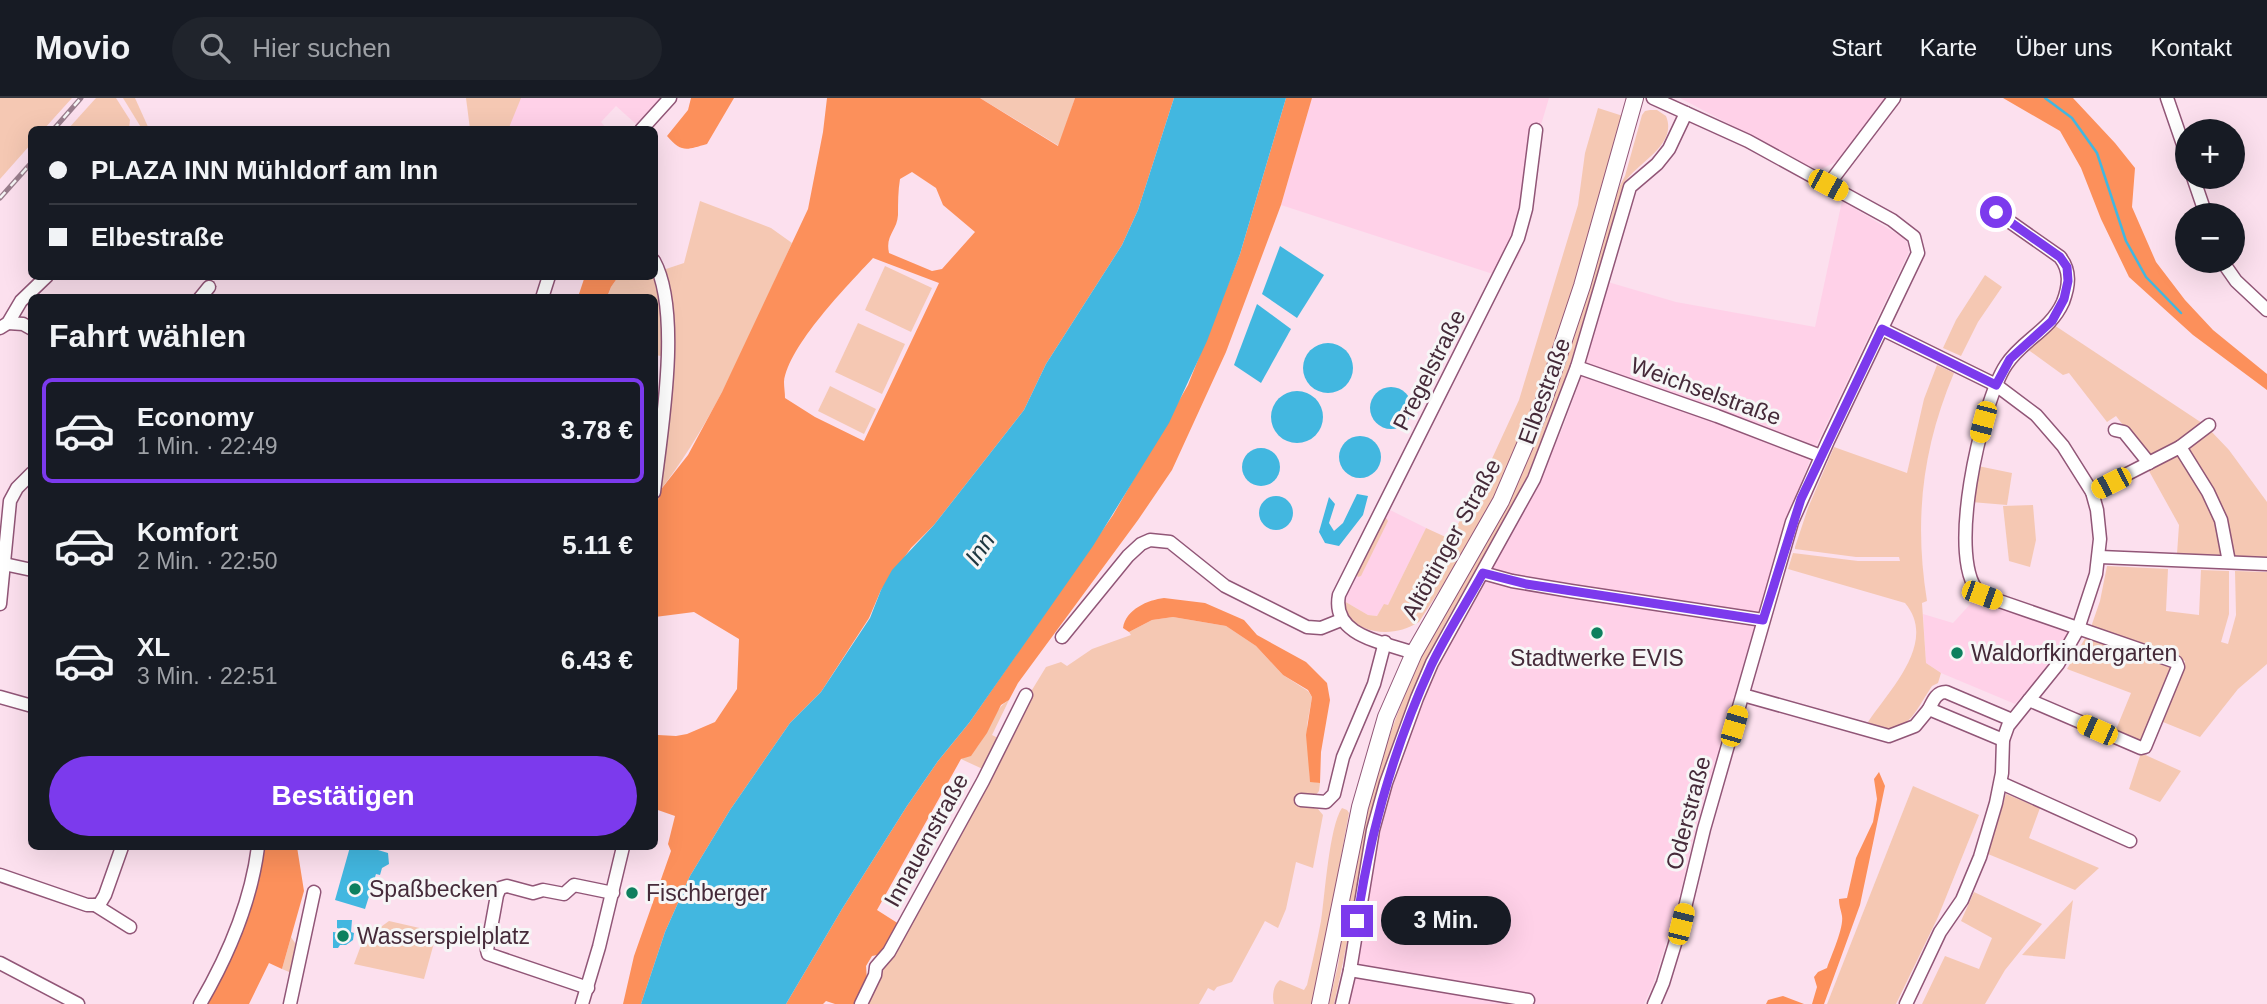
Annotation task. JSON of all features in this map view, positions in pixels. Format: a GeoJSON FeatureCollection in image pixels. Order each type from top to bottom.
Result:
{"type":"FeatureCollection","features":[{"type":"Feature","properties":{"kind":"main road","name":"Altöttinger Straße"},"geometry":{"type":"LineString","coordinates":[[1320,1004],[1367,779],[1386,717],[1413,653],[1501,501],[1539,414],[1582,286],[1635,98]]}},
{"type":"Feature","properties":{"kind":"street"},"geometry":{"type":"LineString","coordinates":[[644,126],[670,98]]}},
{"type":"Feature","properties":{"kind":"street"},"geometry":{"type":"LineString","coordinates":[[1653,98],[1735,135],[1828,185],[1894,98]]}},
{"type":"Feature","properties":{"kind":"street"},"geometry":{"type":"LineString","coordinates":[[2166,98],[2175,123]]}},
{"type":"Feature","properties":{"kind":"street","name":"Elbestraße"},"geometry":{"type":"LineString","coordinates":[[1342,1004],[1373,830],[1398,747],[1432,663],[1534,479],[1577,367],[1630,187],[1662,159],[1676,138],[1686,113]]}},
{"type":"Feature","properties":{"kind":"street","name":"Pregelstraße"},"geometry":{"type":"LineString","coordinates":[[1341,620],[1337,602],[1346,578],[1518,238],[1526,209],[1536,130]]}},
{"type":"Feature","properties":{"kind":"street","name":"Oderstraße"},"geometry":{"type":"LineString","coordinates":[[1654,1004],[1678,936],[1704,829],[1792,522],[1918,253],[1914,237],[1899,225],[1828,185]]}},
{"type":"Feature","properties":{"kind":"street"},"geometry":{"type":"LineString","coordinates":[[1996,212],[2060,257],[2067,267],[2068,281],[2064,299],[2052,321],[2010,359],[1996,385],[1978,441],[1965,517],[1972,585],[1982,595],[2176,662],[2178,669],[2145,747],[2141,748],[2029,700]]}},
{"type":"Feature","properties":{"kind":"street"},"geometry":{"type":"LineString","coordinates":[[658,271],[666,290],[668,324],[658,457]]}},
{"type":"Feature","properties":{"kind":"street"},"geometry":{"type":"LineString","coordinates":[[2230,273],[2267,310]]}},
{"type":"Feature","properties":{"kind":"street"},"geometry":{"type":"LineString","coordinates":[[28,294],[43,280]]}},
{"type":"Feature","properties":{"kind":"street"},"geometry":{"type":"LineString","coordinates":[[203,294],[209,287]]}},
{"type":"Feature","properties":{"kind":"street"},"geometry":{"type":"LineString","coordinates":[[4,325],[28,294]]}},
{"type":"Feature","properties":{"kind":"street"},"geometry":{"type":"LineString","coordinates":[[4,325],[23,324],[28,327]]}},
{"type":"Feature","properties":{"kind":"street"},"geometry":{"type":"LineString","coordinates":[[1882,329],[1996,385],[2036,415],[2076,464],[2092,492],[2100,525],[2100,557],[2078,629],[2058,664],[2012,720],[2003,740],[2001,783],[1980,857],[1962,900],[1940,932],[1906,1004]]}},
{"type":"Feature","properties":{"kind":"street","name":"Weichselstraße"},"geometry":{"type":"LineString","coordinates":[[1577,367],[1821,456]]}},
{"type":"Feature","properties":{"kind":"street"},"geometry":{"type":"LineString","coordinates":[[2092,492],[2180,447],[2209,425]]}},
{"type":"Feature","properties":{"kind":"street"},"geometry":{"type":"LineString","coordinates":[[2115,430],[2124,432],[2149,463]]}},
{"type":"Feature","properties":{"kind":"street"},"geometry":{"type":"LineString","coordinates":[[2180,447],[2208,492],[2221,520],[2229,562]]}},
{"type":"Feature","properties":{"kind":"street"},"geometry":{"type":"LineString","coordinates":[[0,604],[1,564],[10,501],[17,488],[28,477]]}},
{"type":"Feature","properties":{"kind":"street"},"geometry":{"type":"LineString","coordinates":[[1062,636],[1128,556],[1150,540],[1170,542],[1225,586],[1307,627],[1321,628],[1341,620],[1355,631],[1413,653]]}},
{"type":"Feature","properties":{"kind":"street"},"geometry":{"type":"LineString","coordinates":[[2100,557],[2267,564]]}},
{"type":"Feature","properties":{"kind":"street"},"geometry":{"type":"LineString","coordinates":[[1,564],[28,569]]}},
{"type":"Feature","properties":{"kind":"street"},"geometry":{"type":"LineString","coordinates":[[1483,573],[1561,590],[1763,620]]}},
{"type":"Feature","properties":{"kind":"street"},"geometry":{"type":"LineString","coordinates":[[1301,800],[1326,802],[1334,794],[1343,757],[1374,684],[1385,642]]}},
{"type":"Feature","properties":{"kind":"street"},"geometry":{"type":"LineString","coordinates":[[1743,695],[1889,736],[1915,726],[1941,692],[2012,720]]}},
{"type":"Feature","properties":{"kind":"street","name":"Innauenstraße"},"geometry":{"type":"LineString","coordinates":[[861,1004],[876,967],[889,952],[966,813],[1026,695]]}},
{"type":"Feature","properties":{"kind":"street"},"geometry":{"type":"LineString","coordinates":[[0,697],[28,705]]}},
{"type":"Feature","properties":{"kind":"street"},"geometry":{"type":"LineString","coordinates":[[1929,709],[2003,740]]}},
{"type":"Feature","properties":{"kind":"street"},"geometry":{"type":"LineString","coordinates":[[2001,783],[2130,841]]}},
{"type":"Feature","properties":{"kind":"street"},"geometry":{"type":"LineString","coordinates":[[97,905],[105,895],[121,850]]}},
{"type":"Feature","properties":{"kind":"street"},"geometry":{"type":"LineString","coordinates":[[200,1004],[216,976],[245,905],[257,850]]}},
{"type":"Feature","properties":{"kind":"street"},"geometry":{"type":"LineString","coordinates":[[582,1004],[622,850]]}},
{"type":"Feature","properties":{"kind":"street"},"geometry":{"type":"LineString","coordinates":[[0,875],[97,905],[130,927]]}},
{"type":"Feature","properties":{"kind":"street"},"geometry":{"type":"LineString","coordinates":[[588,988],[488,954],[497,895],[500,888],[507,886],[533,892],[543,890],[564,894],[574,885],[613,893]]}},
{"type":"Feature","properties":{"kind":"street"},"geometry":{"type":"LineString","coordinates":[[290,1004],[314,892]]}},
{"type":"Feature","properties":{"kind":"street"},"geometry":{"type":"LineString","coordinates":[[0,963],[78,1004]]}},
{"type":"Feature","properties":{"kind":"street"},"geometry":{"type":"LineString","coordinates":[[1350,970],[1528,1000]]}},
{"type":"Feature","properties":{"kind":"shaded area"},"geometry":{"type":"Polygon","coordinates":[[[0,98],[72,98],[47,126],[28,126],[28,147],[0,179],[0,98]]]}},
{"type":"Feature","properties":{"kind":"shaded area"},"geometry":{"type":"Polygon","coordinates":[[[96,98],[116,98],[130,120],[129,126],[71,126],[96,98]]]}},
{"type":"Feature","properties":{"kind":"shaded area"},"geometry":{"type":"Polygon","coordinates":[[[123,98],[135,98],[148,126],[140,126],[123,98]]]}},
{"type":"Feature","properties":{"kind":"shaded area"},"geometry":{"type":"Polygon","coordinates":[[[466,98],[521,98],[510,126],[470,126],[466,98]]]}},
{"type":"Feature","properties":{"kind":"shaded area"},"geometry":{"type":"Polygon","coordinates":[[[508,98],[661,98],[636,124],[616,106],[601,122],[604,126],[497,126],[508,98]]]}},
{"type":"Feature","properties":{"kind":"shaded area"},"geometry":{"type":"Polygon","coordinates":[[[691,98],[734,98],[707,144],[685,149],[667,136],[688,110],[691,98]]]}},
{"type":"Feature","properties":{"kind":"shaded area"},"geometry":{"type":"Polygon","coordinates":[[[827,98],[980,98],[1058,146],[1075,98],[1174,98],[1138,210],[1122,245],[1046,364],[1024,410],[934,525],[911,548],[881,590],[869,618],[821,692],[790,723],[730,810],[690,876],[665,932],[641,1004],[623,1004],[634,956],[671,851],[668,844],[675,816],[658,810],[658,735],[687,734],[715,722],[737,689],[739,639],[694,612],[658,617],[659,492],[688,455],[722,392],[808,209],[827,98]],[[912,172],[900,179],[898,215],[888,247],[889,253],[932,271],[942,269],[975,232],[943,205],[936,188],[912,172]],[[873,258],[835,300],[796,351],[784,382],[785,398],[815,417],[864,441],[939,283],[873,258]]]}},
{"type":"Feature","properties":{"kind":"shaded area"},"geometry":{"type":"Polygon","coordinates":[[[980,98],[1075,98],[1059,146],[980,98]]]}},
{"type":"Feature","properties":{"kind":"shaded area"},"geometry":{"type":"Polygon","coordinates":[[[1286,98],[1312,98],[1281,205],[1226,352],[1172,470],[1018,683],[1009,700],[1001,705],[987,733],[971,756],[961,759],[877,910],[899,924],[882,954],[872,956],[866,966],[867,981],[857,1004],[835,1004],[826,1001],[823,1004],[786,1004],[907,806],[969,723],[1113,515],[1188,385],[1240,254],[1286,98]]]}},
{"type":"Feature","properties":{"kind":"shaded area"},"geometry":{"type":"Polygon","coordinates":[[[1312,98],[1549,98],[1541,125],[1535,192],[1528,230],[1518,259],[1505,254],[1496,275],[1281,205],[1312,98]]]}},
{"type":"Feature","properties":{"kind":"shaded area"},"geometry":{"type":"Polygon","coordinates":[[[1680,98],[1886,98],[1839,160],[1822,169],[1810,167],[1680,98]]]}},
{"type":"Feature","properties":{"kind":"shaded area"},"geometry":{"type":"Polygon","coordinates":[[[2003,98],[2073,98],[2115,143],[2135,168],[2132,207],[2156,262],[2185,300],[2213,330],[2267,374],[2267,390],[2193,335],[2129,277],[2101,219],[2081,168],[2060,131],[2003,98]]]}},
{"type":"Feature","properties":{"kind":"shaded area"},"geometry":{"type":"Polygon","coordinates":[[[1598,108],[1623,116],[1549,374],[1505,481],[1476,534],[1419,622],[1391,632],[1362,627],[1345,616],[1344,601],[1368,615],[1377,616],[1384,604],[1388,605],[1426,528],[1450,539],[1484,476],[1519,400],[1578,205],[1585,153],[1598,108]]]}},
{"type":"Feature","properties":{"kind":"shaded area"},"geometry":{"type":"Polygon","coordinates":[[[1650,110],[1657,110],[1666,116],[1666,136],[1655,152],[1625,182],[1579,336],[1538,450],[1512,506],[1431,651],[1397,733],[1376,796],[1341,974],[1334,1004],[1329,1004],[1338,965],[1350,883],[1376,774],[1397,715],[1421,655],[1507,505],[1545,418],[1614,197],[1625,176],[1642,115],[1650,110]]]}},
{"type":"Feature","properties":{"kind":"shaded area"},"geometry":{"type":"Polygon","coordinates":[[[700,201],[771,228],[792,243],[748,340],[716,402],[680,463],[659,492],[670,342],[668,286],[663,270],[684,263],[700,201]]]}},
{"type":"Feature","properties":{"kind":"shaded area"},"geometry":{"type":"Polygon","coordinates":[[[1842,201],[1902,237],[1907,242],[1909,252],[1813,452],[1781,535],[1696,827],[1675,915],[1653,985],[1644,1004],[1346,1004],[1373,860],[1397,767],[1434,670],[1542,473],[1563,427],[1584,369],[1608,282],[1676,302],[1815,327],[1842,201]]]}},
{"type":"Feature","properties":{"kind":"shaded area"},"geometry":{"type":"Polygon","coordinates":[[[885,266],[932,288],[911,332],[865,310],[885,266]]]}},
{"type":"Feature","properties":{"kind":"shaded area"},"geometry":{"type":"Polygon","coordinates":[[[1985,275],[2002,287],[1978,322],[1961,356],[1943,348],[1956,320],[1985,275]]]}},
{"type":"Feature","properties":{"kind":"shaded area"},"geometry":{"type":"Polygon","coordinates":[[[584,280],[616,280],[608,294],[579,294],[584,280]]]}},
{"type":"Feature","properties":{"kind":"shaded area"},"geometry":{"type":"Polygon","coordinates":[[[616,280],[656,280],[664,323],[661,356],[658,356],[658,294],[608,294],[616,280]]]}},
{"type":"Feature","properties":{"kind":"shaded area"},"geometry":{"type":"Polygon","coordinates":[[[858,323],[905,344],[882,394],[835,372],[858,323]]]}},
{"type":"Feature","properties":{"kind":"shaded area"},"geometry":{"type":"Polygon","coordinates":[[[2054,325],[2205,425],[2152,457],[2146,455],[2116,416],[2107,422],[2069,373],[2063,375],[2027,349],[2054,325]]]}},
{"type":"Feature","properties":{"kind":"shaded area"},"geometry":{"type":"Polygon","coordinates":[[[1937,365],[1954,373],[1934,429],[1928,457],[1921,513],[1921,542],[1927,601],[1922,603],[1926,663],[1941,673],[1938,683],[1932,686],[1908,721],[1891,729],[1881,728],[1868,722],[1907,665],[1914,649],[1914,618],[1905,603],[1788,569],[1793,553],[1858,561],[1900,561],[1899,557],[1856,557],[1795,547],[1834,447],[1907,473],[1924,399],[1937,365]]]}},
{"type":"Feature","properties":{"kind":"shaded area"},"geometry":{"type":"Polygon","coordinates":[[[830,386],[876,409],[864,434],[818,411],[830,386]]]}},
{"type":"Feature","properties":{"kind":"shaded area"},"geometry":{"type":"Polygon","coordinates":[[[2209,429],[2229,450],[2267,502],[2267,557],[2234,556],[2222,512],[2187,445],[2209,429]]]}},
{"type":"Feature","properties":{"kind":"shaded area"},"geometry":{"type":"Polygon","coordinates":[[[2180,452],[2214,512],[2224,555],[2177,554],[2179,525],[2149,471],[2180,452]]]}},
{"type":"Feature","properties":{"kind":"shaded area"},"geometry":{"type":"Polygon","coordinates":[[[1978,466],[2012,473],[2007,505],[1971,502],[1978,466]]]}},
{"type":"Feature","properties":{"kind":"shaded area"},"geometry":{"type":"Polygon","coordinates":[[[2033,505],[2036,540],[2030,567],[2009,561],[2003,506],[2033,505]]]}},
{"type":"Feature","properties":{"kind":"shaded area"},"geometry":{"type":"Polygon","coordinates":[[[1388,509],[1426,528],[1388,605],[1384,605],[1377,616],[1368,615],[1344,601],[1347,586],[1352,587],[1356,573],[1388,509]]]}},
{"type":"Feature","properties":{"kind":"shaded area"},"geometry":{"type":"Polygon","coordinates":[[[1383,519],[1388,521],[1361,576],[1358,577],[1356,574],[1383,519]]]}},
{"type":"Feature","properties":{"kind":"shaded area"},"geometry":{"type":"Polygon","coordinates":[[[2107,566],[2168,569],[2166,611],[2199,615],[2201,570],[2229,571],[2229,614],[2221,642],[2228,644],[2236,615],[2235,571],[2267,572],[2267,664],[2238,689],[2200,737],[2163,722],[2185,661],[2091,627],[2100,601],[2107,566]]]}},
{"type":"Feature","properties":{"kind":"shaded area"},"geometry":{"type":"Polygon","coordinates":[[[1164,598],[1205,603],[1244,620],[1257,635],[1306,662],[1327,683],[1330,700],[1321,752],[1320,783],[1310,782],[1306,735],[1312,697],[1308,690],[1283,675],[1256,646],[1226,626],[1173,617],[1152,620],[1129,632],[1123,628],[1133,611],[1145,603],[1164,598]]]}},
{"type":"Feature","properties":{"kind":"shaded area"},"geometry":{"type":"Polygon","coordinates":[[[1974,600],[2069,633],[2054,660],[2015,704],[1941,673],[1926,663],[1923,614],[1953,623],[1974,600]]]}},
{"type":"Feature","properties":{"kind":"shaded area"},"geometry":{"type":"Polygon","coordinates":[[[1173,617],[1226,626],[1256,646],[1283,675],[1308,691],[1312,697],[1307,725],[1310,781],[1320,783],[1319,791],[1307,806],[1318,809],[1323,815],[1313,868],[1296,862],[1286,909],[1278,928],[1265,921],[1232,982],[1217,987],[1214,991],[1208,988],[1199,1004],[865,1004],[990,773],[1024,703],[1046,667],[1061,662],[1067,666],[1092,649],[1131,635],[1129,632],[1152,620],[1173,617]]]}},
{"type":"Feature","properties":{"kind":"shaded area"},"geometry":{"type":"Polygon","coordinates":[[[2087,635],[2173,668],[2143,743],[2115,732],[2131,693],[2067,669],[2087,635]]]}},
{"type":"Feature","properties":{"kind":"shaded area"},"geometry":{"type":"Polygon","coordinates":[[[1009,700],[992,735],[1002,740],[987,771],[961,759],[977,747],[996,713],[1009,700]]]}},
{"type":"Feature","properties":{"kind":"shaded area"},"geometry":{"type":"Polygon","coordinates":[[[2141,753],[2181,771],[2160,802],[2129,789],[2141,753]]]}},
{"type":"Feature","properties":{"kind":"shaded area"},"geometry":{"type":"Polygon","coordinates":[[[1879,772],[1885,786],[1860,905],[1824,1004],[1812,1004],[1817,987],[1814,977],[1827,968],[1841,928],[1839,899],[1847,898],[1856,858],[1873,822],[1877,799],[1874,779],[1879,772]]]}},
{"type":"Feature","properties":{"kind":"shaded area"},"geometry":{"type":"Polygon","coordinates":[[[1913,786],[1979,815],[1938,917],[1896,1004],[1827,1004],[1913,786]]]}},
{"type":"Feature","properties":{"kind":"shaded area"},"geometry":{"type":"Polygon","coordinates":[[[2006,794],[2040,808],[2029,838],[2099,868],[2075,890],[1988,854],[2006,794]]]}},
{"type":"Feature","properties":{"kind":"shaded area"},"geometry":{"type":"Polygon","coordinates":[[[1342,808],[1349,813],[1314,1004],[1274,1004],[1274,991],[1280,980],[1304,990],[1307,985],[1321,921],[1331,845],[1342,808]]]}},
{"type":"Feature","properties":{"kind":"shaded area"},"geometry":{"type":"Polygon","coordinates":[[[261,850],[297,850],[304,891],[282,969],[269,963],[249,1004],[206,1004],[231,957],[261,850]]]}},
{"type":"Feature","properties":{"kind":"shaded area"},"geometry":{"type":"Polygon","coordinates":[[[1974,892],[2042,924],[2005,970],[1985,1004],[1922,1004],[1945,956],[1979,969],[1992,938],[1961,921],[1974,892]]]}},
{"type":"Feature","properties":{"kind":"shaded area"},"geometry":{"type":"Polygon","coordinates":[[[2073,900],[2065,959],[2022,955],[2073,900]]]}},
{"type":"Feature","properties":{"kind":"shaded area"},"geometry":{"type":"Polygon","coordinates":[[[389,921],[437,932],[424,979],[354,964],[363,940],[389,921]]]}},
{"type":"Feature","properties":{"kind":"shaded area"},"geometry":{"type":"Polygon","coordinates":[[[291,937],[297,946],[294,974],[282,969],[291,937]]]}},
{"type":"Feature","properties":{"kind":"shaded area"},"geometry":{"type":"Polygon","coordinates":[[[1783,996],[1804,1004],[1766,1004],[1768,1000],[1783,996]]]}},
{"type":"Feature","properties":{"kind":"water","name":"Inn"},"geometry":{"type":"Polygon","coordinates":[[[1174,98],[1286,98],[1240,254],[1207,341],[1169,423],[1093,546],[969,723],[907,806],[786,1004],[641,1004],[665,932],[690,876],[730,810],[790,723],[821,692],[870,618],[892,570],[934,525],[1024,410],[1046,364],[1122,245],[1138,210],[1174,98]]]}},
{"type":"Feature","properties":{"kind":"water"},"geometry":{"type":"Polygon","coordinates":[[[1280,246],[1324,275],[1297,318],[1262,294],[1280,246]]]}},
{"type":"Feature","properties":{"kind":"water"},"geometry":{"type":"Polygon","coordinates":[[[1257,304],[1291,329],[1261,383],[1234,365],[1257,304]]]}},
{"type":"Feature","properties":{"kind":"water"},"geometry":{"type":"Polygon","coordinates":[[[1328,343],[1346,350],[1353,368],[1346,386],[1328,393],[1310,386],[1303,368],[1310,350],[1328,343]]]}},
{"type":"Feature","properties":{"kind":"water"},"geometry":{"type":"Polygon","coordinates":[[[1391,387],[1406,393],[1412,408],[1406,423],[1391,429],[1376,423],[1370,408],[1376,393],[1391,387]]]}},
{"type":"Feature","properties":{"kind":"water"},"geometry":{"type":"Polygon","coordinates":[[[1297,391],[1307,393],[1315,399],[1321,407],[1321,427],[1315,435],[1307,441],[1297,443],[1287,441],[1279,435],[1273,427],[1271,417],[1273,407],[1279,399],[1287,393],[1297,391]]]}},
{"type":"Feature","properties":{"kind":"water"},"geometry":{"type":"Polygon","coordinates":[[[1360,436],[1375,442],[1381,457],[1375,472],[1360,478],[1345,472],[1339,457],[1345,442],[1360,436]]]}},
{"type":"Feature","properties":{"kind":"water"},"geometry":{"type":"Polygon","coordinates":[[[1261,448],[1274,454],[1280,467],[1274,480],[1261,486],[1248,480],[1242,467],[1248,454],[1261,448]]]}},
{"type":"Feature","properties":{"kind":"water"},"geometry":{"type":"Polygon","coordinates":[[[1357,494],[1368,496],[1363,515],[1339,546],[1325,543],[1319,532],[1329,497],[1335,504],[1329,523],[1334,531],[1343,523],[1357,494]]]}},
{"type":"Feature","properties":{"kind":"water"},"geometry":{"type":"Polygon","coordinates":[[[1276,496],[1288,501],[1293,513],[1288,525],[1276,530],[1264,525],[1259,513],[1264,501],[1276,496]]]}},
{"type":"Feature","properties":{"kind":"water","name":"Spaßbecken"},"geometry":{"type":"Polygon","coordinates":[[[349,850],[378,850],[388,853],[389,864],[382,868],[380,875],[376,874],[365,909],[335,900],[349,850]]]}},
{"type":"Feature","properties":{"kind":"water","name":"Wasserspielplatz"},"geometry":{"type":"Polygon","coordinates":[[[337,920],[352,920],[353,940],[333,948],[333,932],[344,933],[345,930],[337,928],[337,920]]]}},
{"type":"Feature","properties":{"kind":"waterway"},"geometry":{"type":"LineString","coordinates":[[2045,98],[2072,118],[2097,153],[2126,241],[2146,277],[2181,313]]}},
{"type":"Feature","properties":{"kind":"railway"},"geometry":{"type":"LineString","coordinates":[[56,126],[81,98]]}},
{"type":"Feature","properties":{"kind":"railway"},"geometry":{"type":"LineString","coordinates":[[0,198],[28,166]]}},
{"type":"Feature","properties":{"kind":"place","name":"Stadtwerke EVIS"},"geometry":{"type":"Point","coordinates":[1597,633]}},
{"type":"Feature","properties":{"kind":"place","name":"Waldorfkindergarten"},"geometry":{"type":"Point","coordinates":[1957,653]}},
{"type":"Feature","properties":{"kind":"place","name":"Spaßbecken"},"geometry":{"type":"Point","coordinates":[355,889]}},
{"type":"Feature","properties":{"kind":"place","name":"Fischberger"},"geometry":{"type":"Point","coordinates":[632,893]}},
{"type":"Feature","properties":{"kind":"place","name":"Wasserspielplatz"},"geometry":{"type":"Point","coordinates":[343,936]}},
{"type":"Feature","properties":{"kind":"route"},"geometry":{"type":"LineString","coordinates":[[1357,921],[1373,830],[1398,747],[1432,663],[1483,573],[1526,584],[1763,620],[1801,499],[1882,329],[1996,385],[2010,359],[2046,328],[2059,310],[2068,281],[2067,267],[2060,257],[1996,212]]}}]}
